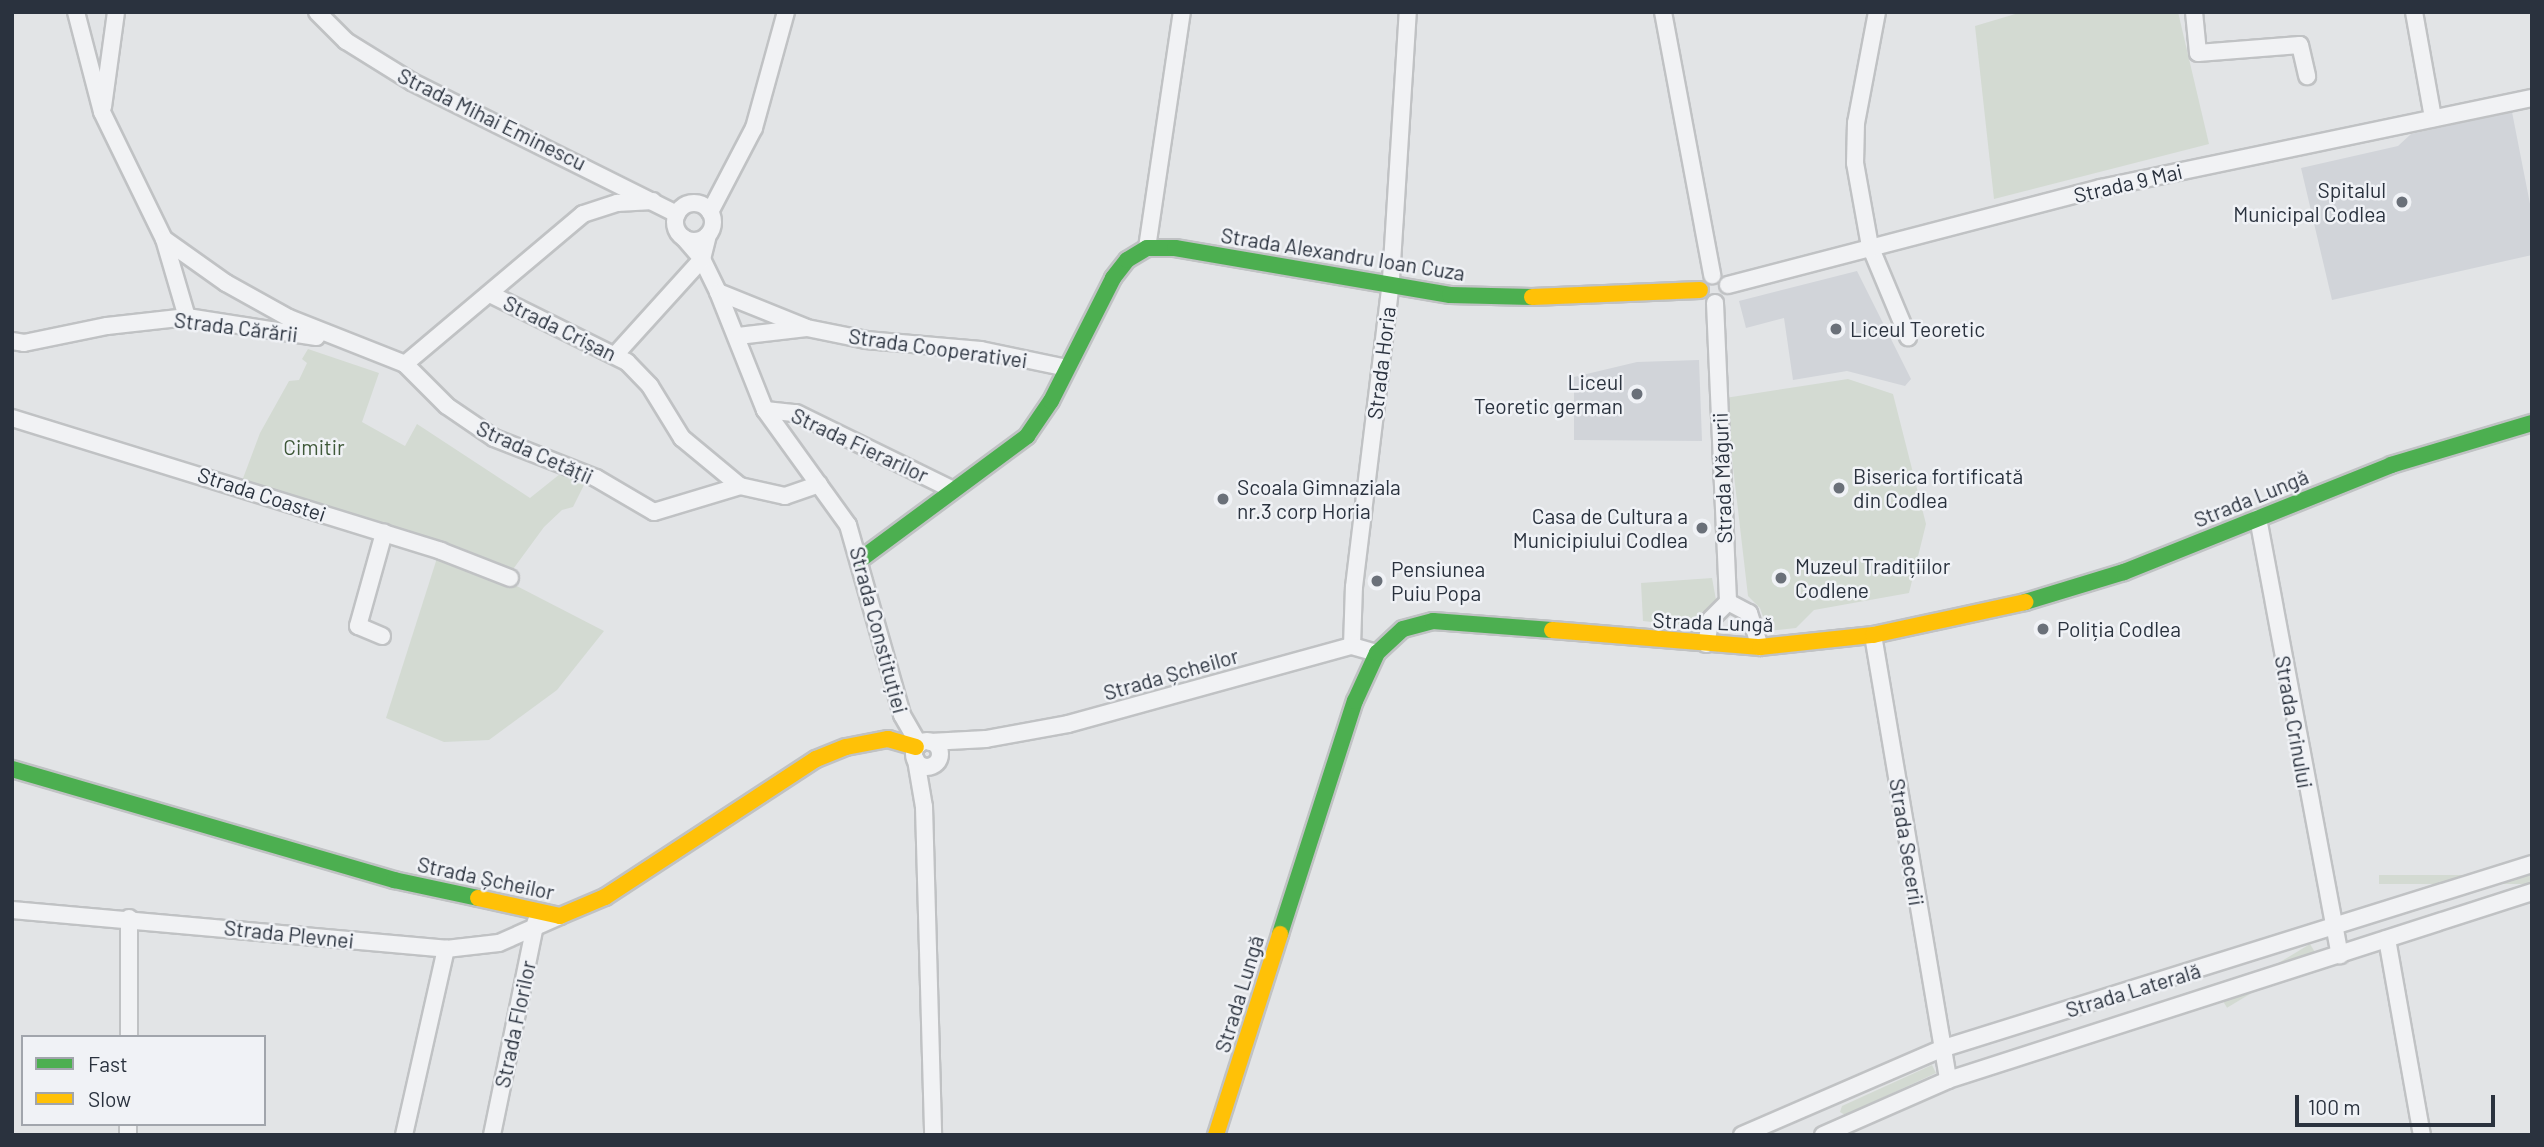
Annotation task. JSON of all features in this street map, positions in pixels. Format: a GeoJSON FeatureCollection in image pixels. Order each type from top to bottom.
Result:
{"type":"FeatureCollection","features":[{"type":"Feature","properties":{"kind":"main road","name":"Strada Alexandru Ioan Cuza"},"geometry":{"type":"LineString","coordinates":[[1147,248],[1175,248],[1390,287],[1550,298],[1700,290]]}},
{"type":"Feature","properties":{"kind":"main road"},"geometry":{"type":"LineString","coordinates":[[861,559],[1027,436],[1067,369],[1118,270],[1147,248]]}},
{"type":"Feature","properties":{"kind":"main road","name":"Strada Lungă"},"geometry":{"type":"LineString","coordinates":[[1216,1135],[1327,781],[1377,653],[1403,629],[1433,621],[1760,647],[1873,635],[2037,599],[2124,572],[2391,465],[2532,423]]}},
{"type":"Feature","properties":{"kind":"main road","name":"Strada Șcheilor"},"geometry":{"type":"LineString","coordinates":[[12,769],[537,920],[560,916],[624,886],[718,820],[816,759],[846,747],[888,739],[920,748]]}},
{"type":"Feature","properties":{"kind":"street","name":"Strada Cetății"},"geometry":{"type":"LineString","coordinates":[[76,12],[102,112],[164,239],[187,317]]}},
{"type":"Feature","properties":{"kind":"street"},"geometry":{"type":"LineString","coordinates":[[102,112],[116,12]]}},
{"type":"Feature","properties":{"kind":"street","name":"Strada Mihai Eminescu"},"geometry":{"type":"LineString","coordinates":[[317,12],[346,41],[412,82],[677,214]]}},
{"type":"Feature","properties":{"kind":"street"},"geometry":{"type":"LineString","coordinates":[[616,354],[702,259],[713,224],[710,212],[754,128],[786,12]]}},
{"type":"Feature","properties":{"kind":"street"},"geometry":{"type":"LineString","coordinates":[[1147,248],[1182,12]]}},
{"type":"Feature","properties":{"kind":"street","name":"Strada Horia"},"geometry":{"type":"LineString","coordinates":[[1352,646],[1354,587],[1390,287],[1408,12]]}},
{"type":"Feature","properties":{"kind":"street"},"geometry":{"type":"LineString","coordinates":[[1663,12],[1712,275]]}},
{"type":"Feature","properties":{"kind":"street"},"geometry":{"type":"LineString","coordinates":[[1877,12],[1854,144],[1870,246],[1908,337]]}},
{"type":"Feature","properties":{"kind":"street"},"geometry":{"type":"LineString","coordinates":[[2194,12],[2198,52],[2300,45],[2307,76]]}},
{"type":"Feature","properties":{"kind":"street"},"geometry":{"type":"LineString","coordinates":[[2414,12],[2433,118]]}},
{"type":"Feature","properties":{"kind":"street","name":"Strada 9 Mai"},"geometry":{"type":"LineString","coordinates":[[1728,285],[2101,188],[2532,98]]}},
{"type":"Feature","properties":{"kind":"street"},"geometry":{"type":"LineString","coordinates":[[404,364],[490,295],[583,214],[617,203],[653,201]]}},
{"type":"Feature","properties":{"kind":"street"},"geometry":{"type":"LineString","coordinates":[[708,235],[694,241],[684,238],[676,225],[677,214],[691,203],[710,212]]}},
{"type":"Feature","properties":{"kind":"street","name":"Strada Constituției"},"geometry":{"type":"LineString","coordinates":[[684,238],[702,259],[718,292],[738,336],[765,410],[848,525],[861,559],[901,715],[920,748],[933,1135]]}},
{"type":"Feature","properties":{"kind":"street","name":"Strada Cetății"},"geometry":{"type":"LineString","coordinates":[[164,239],[242,292],[336,340],[404,364],[447,406],[494,438],[596,478],[653,512],[740,486],[785,496],[819,484]]}},
{"type":"Feature","properties":{"kind":"street"},"geometry":{"type":"LineString","coordinates":[[1712,275],[1720,275],[1728,285],[1727,297],[1715,303],[1707,301],[1700,290],[1704,279],[1712,275]]}},
{"type":"Feature","properties":{"kind":"street","name":"Strada Cooperativei"},"geometry":{"type":"LineString","coordinates":[[718,292],[807,328],[866,340],[981,350],[1067,369]]}},
{"type":"Feature","properties":{"kind":"street","name":"Strada Crișan"},"geometry":{"type":"LineString","coordinates":[[490,295],[616,354],[650,386],[682,438],[740,486]]}},
{"type":"Feature","properties":{"kind":"street","name":"Strada Măgurii"},"geometry":{"type":"LineString","coordinates":[[1715,303],[1728,602]]}},
{"type":"Feature","properties":{"kind":"street","name":"Strada Cărării"},"geometry":{"type":"LineString","coordinates":[[12,341],[24,343],[107,326],[187,317],[336,340]]}},
{"type":"Feature","properties":{"kind":"street","name":"Strada Cooperativei"},"geometry":{"type":"LineString","coordinates":[[738,336],[807,328]]}},
{"type":"Feature","properties":{"kind":"street","name":"Strada Fierarilor"},"geometry":{"type":"LineString","coordinates":[[765,410],[796,413],[953,490]]}},
{"type":"Feature","properties":{"kind":"street","name":"Strada Coastei"},"geometry":{"type":"LineString","coordinates":[[12,418],[384,533],[510,578]]}},
{"type":"Feature","properties":{"kind":"street","name":"Strada Crinului"},"geometry":{"type":"LineString","coordinates":[[2258,518],[2340,955]]}},
{"type":"Feature","properties":{"kind":"street"},"geometry":{"type":"LineString","coordinates":[[382,636],[358,626],[384,533]]}},
{"type":"Feature","properties":{"kind":"street"},"geometry":{"type":"LineString","coordinates":[[1706,644],[1711,619],[1728,602],[1749,613],[1760,647]]}},
{"type":"Feature","properties":{"kind":"street","name":"Strada Secerii"},"geometry":{"type":"LineString","coordinates":[[1873,635],[1948,1080]]}},
{"type":"Feature","properties":{"kind":"street"},"geometry":{"type":"LineString","coordinates":[[1352,646],[1377,653]]}},
{"type":"Feature","properties":{"kind":"street","name":"Strada Șcheilor"},"geometry":{"type":"LineString","coordinates":[[920,748],[1093,718],[1352,646]]}},
{"type":"Feature","properties":{"kind":"street","name":"Strada Șcheilor"},"geometry":{"type":"LineString","coordinates":[[936,762],[974,740]]}},
{"type":"Feature","properties":{"kind":"street"},"geometry":{"type":"LineString","coordinates":[[920,748],[939,749],[936,762],[922,766],[920,748]]}},
{"type":"Feature","properties":{"kind":"street","name":"Strada Constituției"},"geometry":{"type":"LineString","coordinates":[[923,807],[936,762]]}},
{"type":"Feature","properties":{"kind":"street","name":"Strada Laterală"},"geometry":{"type":"LineString","coordinates":[[1742,1135],[1941,1049],[2532,863]]}},
{"type":"Feature","properties":{"kind":"street","name":"Strada Laterală"},"geometry":{"type":"LineString","coordinates":[[1823,1135],[1948,1080],[2532,892]]}},
{"type":"Feature","properties":{"kind":"street","name":"Strada Plevnei"},"geometry":{"type":"LineString","coordinates":[[12,910],[130,918],[446,949],[499,943],[537,920]]}},
{"type":"Feature","properties":{"kind":"street"},"geometry":{"type":"LineString","coordinates":[[129,1035],[130,918]]}},
{"type":"Feature","properties":{"kind":"street","name":"Strada Florilor"},"geometry":{"type":"LineString","coordinates":[[492,1135],[537,920]]}},
{"type":"Feature","properties":{"kind":"street"},"geometry":{"type":"LineString","coordinates":[[2387,939],[2422,1135]]}},
{"type":"Feature","properties":{"kind":"street"},"geometry":{"type":"LineString","coordinates":[[404,1135],[446,949]]}},
{"type":"Feature","properties":{"kind":"shaded area"},"geometry":{"type":"Polygon","coordinates":[[[2512,112],[2532,214],[2532,255],[2332,300],[2301,168],[2398,146],[2411,134],[2512,112]]]}},
{"type":"Feature","properties":{"kind":"shaded area","name":"Liceul Teoretic"},"geometry":{"type":"Polygon","coordinates":[[[1857,271],[1911,379],[1905,386],[1847,371],[1793,380],[1784,318],[1746,328],[1739,301],[1857,271]]]}},
{"type":"Feature","properties":{"kind":"shaded area","name":"Liceul Teoretic german"},"geometry":{"type":"Polygon","coordinates":[[[1699,360],[1702,441],[1574,440],[1574,377],[1637,362],[1699,360]]]}},
{"type":"Feature","properties":{"kind":"green space"},"geometry":{"type":"Polygon","coordinates":[[[2022,12],[2178,12],[2209,144],[1994,199],[1975,26],[2022,12]]]}},
{"type":"Feature","properties":{"kind":"green space","name":"Cimitir"},"geometry":{"type":"Polygon","coordinates":[[[308,349],[379,373],[362,422],[405,446],[417,424],[530,498],[560,474],[584,485],[573,507],[562,510],[544,527],[511,572],[441,545],[242,481],[260,433],[289,381],[299,380],[307,363],[302,359],[308,349]]]}},
{"type":"Feature","properties":{"kind":"green space"},"geometry":{"type":"Polygon","coordinates":[[[1848,379],[1893,394],[1926,524],[1909,593],[1814,610],[1796,628],[1768,631],[1760,608],[1748,596],[1725,398],[1848,379]]]}},
{"type":"Feature","properties":{"kind":"green space"},"geometry":{"type":"Polygon","coordinates":[[[438,555],[509,582],[604,631],[557,690],[489,740],[444,742],[386,718],[438,555]]]}},
{"type":"Feature","properties":{"kind":"green space"},"geometry":{"type":"Polygon","coordinates":[[[1712,578],[1716,600],[1696,627],[1643,621],[1641,583],[1712,578]]]}},
{"type":"Feature","properties":{"kind":"green space"},"geometry":{"type":"Polygon","coordinates":[[[2379,875],[2532,875],[2532,884],[2379,884],[2379,875]]]}},
{"type":"Feature","properties":{"kind":"green space"},"geometry":{"type":"Polygon","coordinates":[[[2310,944],[2316,954],[2227,1008],[2221,998],[2310,944]]]}},
{"type":"Feature","properties":{"kind":"green space"},"geometry":{"type":"Polygon","coordinates":[[[1932,1065],[1936,1073],[1845,1115],[1840,1112],[1842,1106],[1932,1065]]]}},
{"type":"Feature","properties":{"kind":"traffic: fast"},"geometry":{"type":"LineString","coordinates":[[861,559],[1027,436],[1051,401],[1113,278],[1127,260],[1147,248],[1175,248],[1450,295],[1532,297]]}},
{"type":"Feature","properties":{"kind":"traffic: fast"},"geometry":{"type":"LineString","coordinates":[[2025,602],[2124,572],[2391,465],[2532,423]]}},
{"type":"Feature","properties":{"kind":"traffic: fast"},"geometry":{"type":"LineString","coordinates":[[1280,934],[1355,701],[1377,653],[1403,629],[1433,621],[1552,630]]}},
{"type":"Feature","properties":{"kind":"traffic: fast"},"geometry":{"type":"LineString","coordinates":[[12,769],[394,880],[478,898]]}},
{"type":"Feature","properties":{"kind":"traffic: slow"},"geometry":{"type":"LineString","coordinates":[[1532,297],[1700,290]]}},
{"type":"Feature","properties":{"kind":"traffic: slow"},"geometry":{"type":"LineString","coordinates":[[1552,630],[1760,647],[1873,635],[2025,602]]}},
{"type":"Feature","properties":{"kind":"traffic: slow"},"geometry":{"type":"LineString","coordinates":[[478,898],[560,916],[605,897],[816,759],[846,747],[888,739],[916,747]]}},
{"type":"Feature","properties":{"kind":"traffic: slow"},"geometry":{"type":"LineString","coordinates":[[1216,1135],[1280,934]]}},
{"type":"Feature","properties":{"kind":"place","name":"Spitalul Municipal Codlea"},"geometry":{"type":"Point","coordinates":[2402,202]}},
{"type":"Feature","properties":{"kind":"place","name":"Liceul Teoretic"},"geometry":{"type":"Point","coordinates":[1836,329]}},
{"type":"Feature","properties":{"kind":"place","name":"Liceul Teoretic german"},"geometry":{"type":"Point","coordinates":[1637,394]}},
{"type":"Feature","properties":{"kind":"place","name":"Biserica fortificată din Codlea"},"geometry":{"type":"Point","coordinates":[1839,488]}},
{"type":"Feature","properties":{"kind":"place","name":"Scoala Gimnaziala nr.3 corp Horia"},"geometry":{"type":"Point","coordinates":[1223,499]}},
{"type":"Feature","properties":{"kind":"place","name":"Casa de Cultura a Municipiului Codlea"},"geometry":{"type":"Point","coordinates":[1702,528]}},
{"type":"Feature","properties":{"kind":"place","name":"Muzeul Tradițiilor Codlene"},"geometry":{"type":"Point","coordinates":[1781,578]}},
{"type":"Feature","properties":{"kind":"place","name":"Pensiunea Puiu Popa"},"geometry":{"type":"Point","coordinates":[1377,581]}},
{"type":"Feature","properties":{"kind":"place","name":"Poliția Codlea"},"geometry":{"type":"Point","coordinates":[2043,629]}}]}
